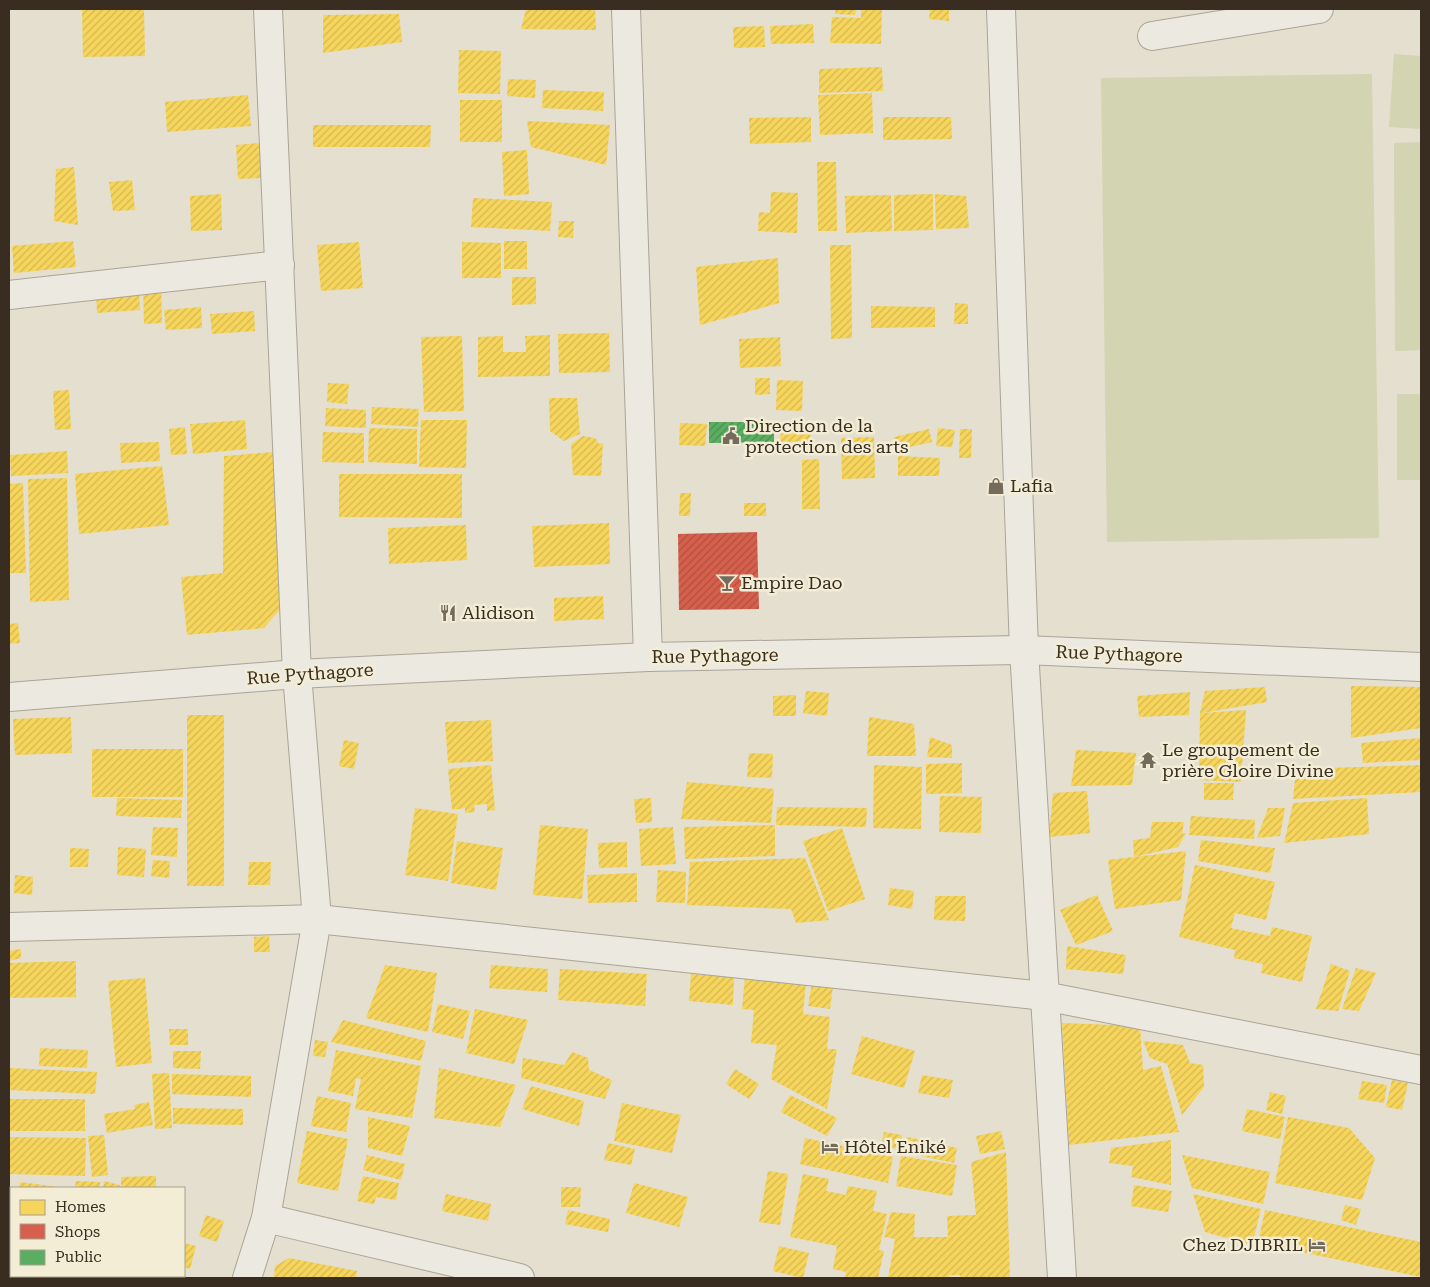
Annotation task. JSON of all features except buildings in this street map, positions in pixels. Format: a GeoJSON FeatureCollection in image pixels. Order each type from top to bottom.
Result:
{"type":"FeatureCollection","features":[{"type":"Feature","properties":{"kind":"street"},"geometry":{"type":"LineString","coordinates":[[247,1278],[266,1218],[317,919],[297,674],[268,9]]}},
{"type":"Feature","properties":{"kind":"street"},"geometry":{"type":"LineString","coordinates":[[626,9],[648,657]]}},
{"type":"Feature","properties":{"kind":"street"},"geometry":{"type":"LineString","coordinates":[[1001,9],[1024,650],[1062,1278]]}},
{"type":"Feature","properties":{"kind":"street"},"geometry":{"type":"LineString","coordinates":[[1152,36],[1319,9]]}},
{"type":"Feature","properties":{"kind":"street"},"geometry":{"type":"LineString","coordinates":[[9,295],[280,265]]}},
{"type":"Feature","properties":{"kind":"street","name":"Rue Pythagore"},"geometry":{"type":"LineString","coordinates":[[9,697],[297,674],[648,657],[1024,650],[1421,667]]}},
{"type":"Feature","properties":{"kind":"street"},"geometry":{"type":"LineString","coordinates":[[9,927],[317,919],[1044,996],[1421,1070]]}},
{"type":"Feature","properties":{"kind":"street"},"geometry":{"type":"LineString","coordinates":[[266,1218],[520,1278]]}},
{"type":"Feature","properties":{"kind":"green space"},"geometry":{"type":"Polygon","coordinates":[[[1394,54],[1421,56],[1421,129],[1389,127],[1394,54]]]}},
{"type":"Feature","properties":{"kind":"green space"},"geometry":{"type":"Polygon","coordinates":[[[1372,74],[1379,538],[1107,542],[1101,78],[1372,74]]]}},
{"type":"Feature","properties":{"kind":"green space"},"geometry":{"type":"Polygon","coordinates":[[[1421,142],[1421,350],[1395,351],[1394,143],[1421,142]]]}},
{"type":"Feature","properties":{"kind":"green space"},"geometry":{"type":"Polygon","coordinates":[[[1397,394],[1421,394],[1421,480],[1397,480],[1397,394]]]}},
{"type":"Feature","properties":{"kind":"place","name":"Direction de la protection des arts"},"geometry":{"type":"Point","coordinates":[731,436]}},
{"type":"Feature","properties":{"kind":"place","name":"Lafia"},"geometry":{"type":"Point","coordinates":[996,486]}},
{"type":"Feature","properties":{"kind":"place","name":"Empire Dao"},"geometry":{"type":"Point","coordinates":[727,583]}},
{"type":"Feature","properties":{"kind":"place","name":"Alidison"},"geometry":{"type":"Point","coordinates":[448,613]}},
{"type":"Feature","properties":{"kind":"place","name":"Le groupement de prière Gloire Divine"},"geometry":{"type":"Point","coordinates":[1148,760]}},
{"type":"Feature","properties":{"kind":"place","name":"Hôtel Eniké"},"geometry":{"type":"Point","coordinates":[830,1147]}},
{"type":"Feature","properties":{"kind":"place","name":"Chez DJIBRIL"},"geometry":{"type":"Point","coordinates":[1317,1245]}}]}
